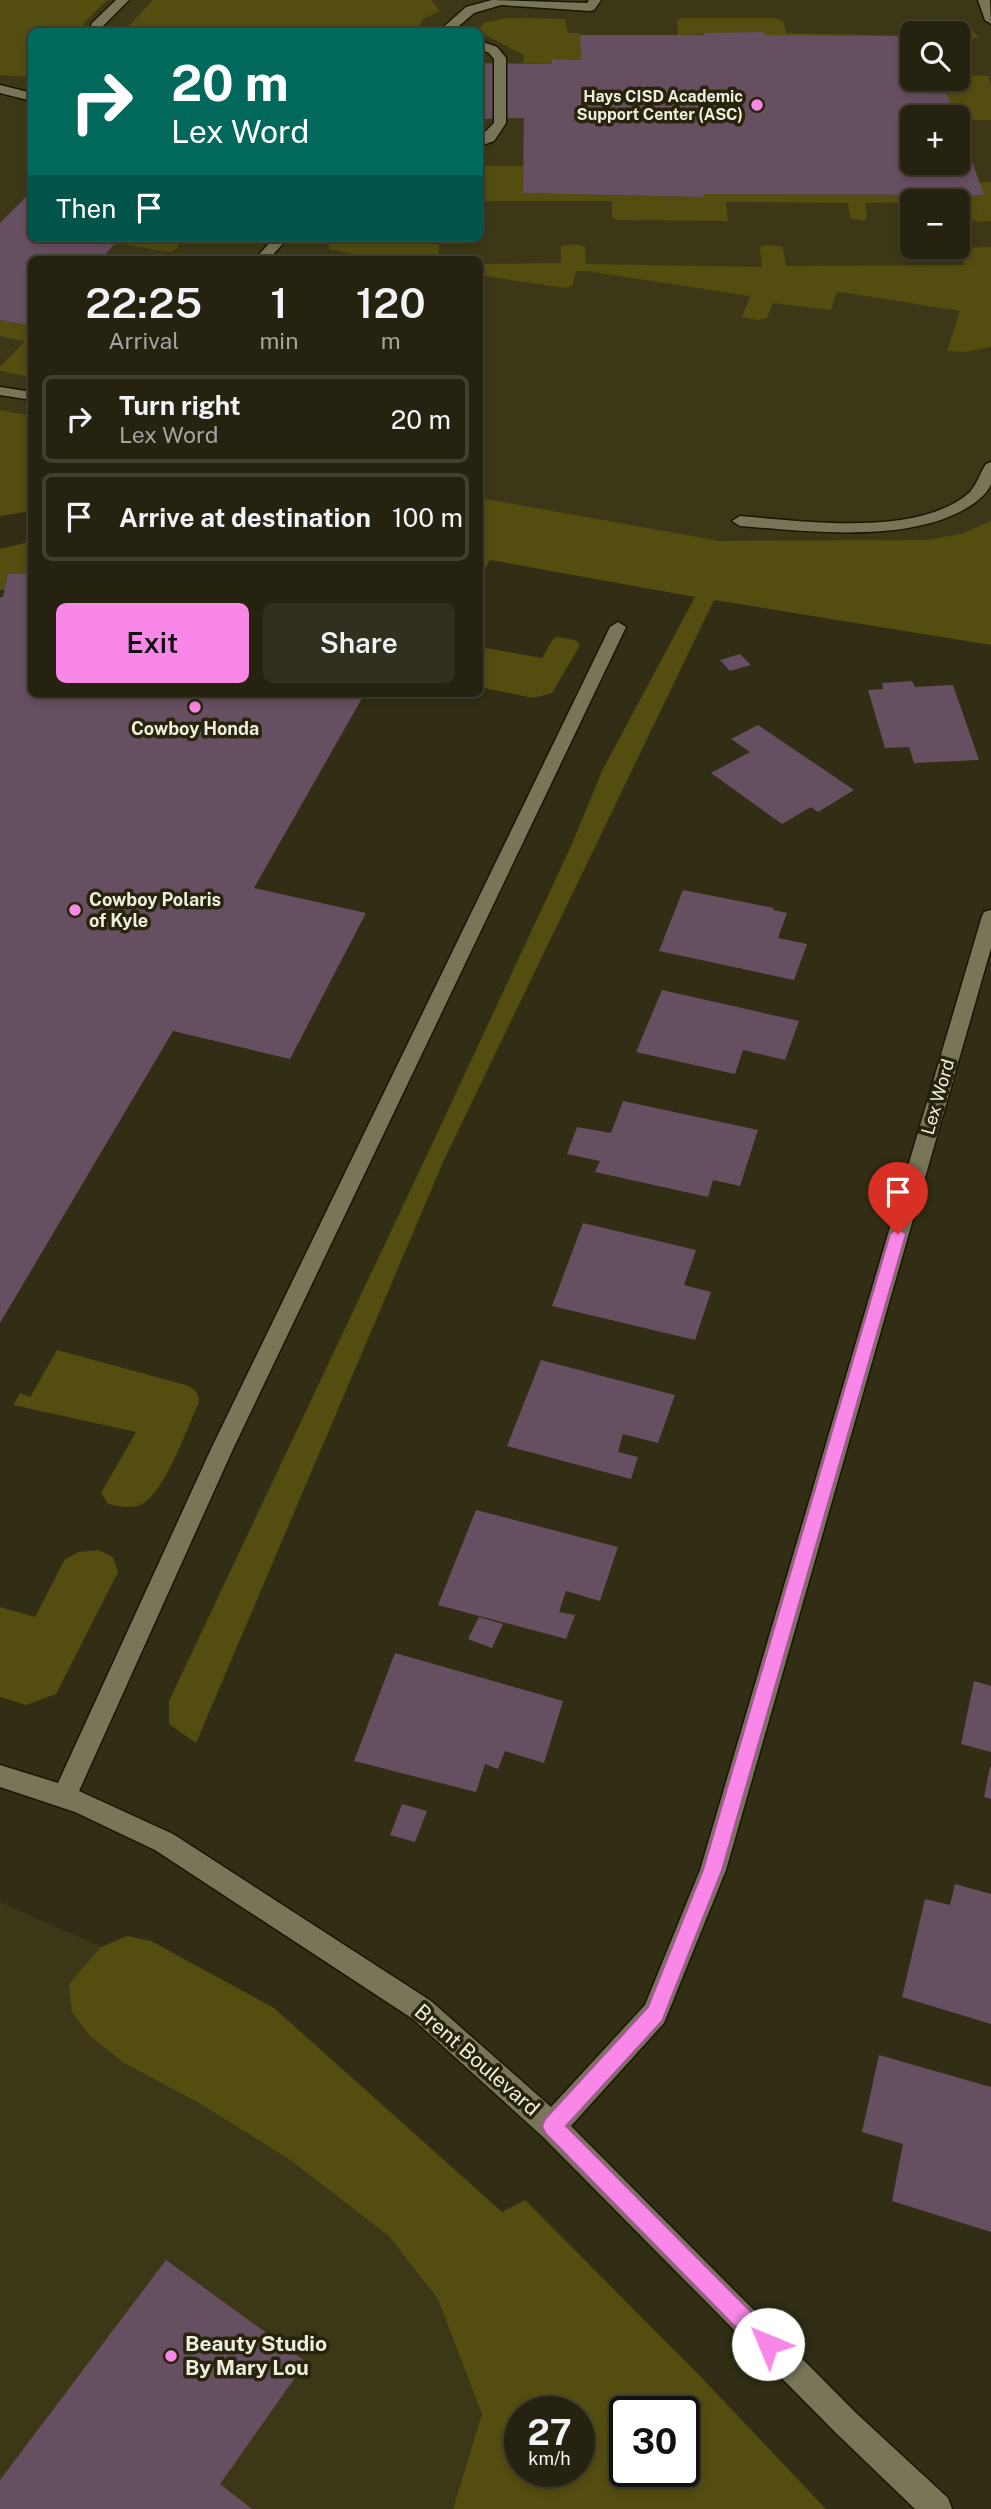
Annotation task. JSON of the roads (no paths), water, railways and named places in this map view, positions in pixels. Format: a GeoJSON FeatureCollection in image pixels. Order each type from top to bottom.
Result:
{"type":"FeatureCollection","features":[{"type":"Feature","properties":{"kind":"street"},"geometry":{"type":"LineString","coordinates":[[96,28],[123,0]]}},
{"type":"Feature","properties":{"kind":"street"},"geometry":{"type":"LineString","coordinates":[[449,28],[470,10],[501,1],[590,7],[595,0]]}},
{"type":"Feature","properties":{"kind":"street"},"geometry":{"type":"LineString","coordinates":[[985,0],[991,20]]}},
{"type":"Feature","properties":{"kind":"street"},"geometry":{"type":"LineString","coordinates":[[483,45],[493,50],[500,58],[500,123],[489,138],[483,141]]}},
{"type":"Feature","properties":{"kind":"street"},"geometry":{"type":"LineString","coordinates":[[0,89],[28,96]]}},
{"type":"Feature","properties":{"kind":"street"},"geometry":{"type":"LineString","coordinates":[[265,256],[277,242]]}},
{"type":"Feature","properties":{"kind":"street"},"geometry":{"type":"LineString","coordinates":[[0,391],[28,395]]}},
{"type":"Feature","properties":{"kind":"street"},"geometry":{"type":"LineString","coordinates":[[740,521],[857,527],[893,525],[945,513],[975,495],[991,467]]}},
{"type":"Feature","properties":{"kind":"street"},"geometry":{"type":"LineString","coordinates":[[65,1794],[228,1436],[618,627]]}},
{"type":"Feature","properties":{"kind":"street","name":"Lex Word"},"geometry":{"type":"LineString","coordinates":[[552,2126],[655,2014],[713,1870],[991,916]]}},
{"type":"Feature","properties":{"kind":"street","name":"Brent Boulevard"},"geometry":{"type":"LineString","coordinates":[[0,1776],[65,1794],[123,1819],[164,1842],[422,2010],[552,2126],[846,2423],[937,2509]]}},
{"type":"Feature","properties":{"kind":"place","name":"Hays CISD Academic Support Center (ASC)"},"geometry":{"type":"Point","coordinates":[757,105]}},
{"type":"Feature","properties":{"kind":"place","name":"Cowboy Honda"},"geometry":{"type":"Point","coordinates":[195,707]}},
{"type":"Feature","properties":{"kind":"place","name":"Cowboy Polaris of Kyle"},"geometry":{"type":"Point","coordinates":[75,910]}},
{"type":"Feature","properties":{"kind":"place","name":"Beauty Studio By Mary Lou"},"geometry":{"type":"Point","coordinates":[171,2356]}}]}
